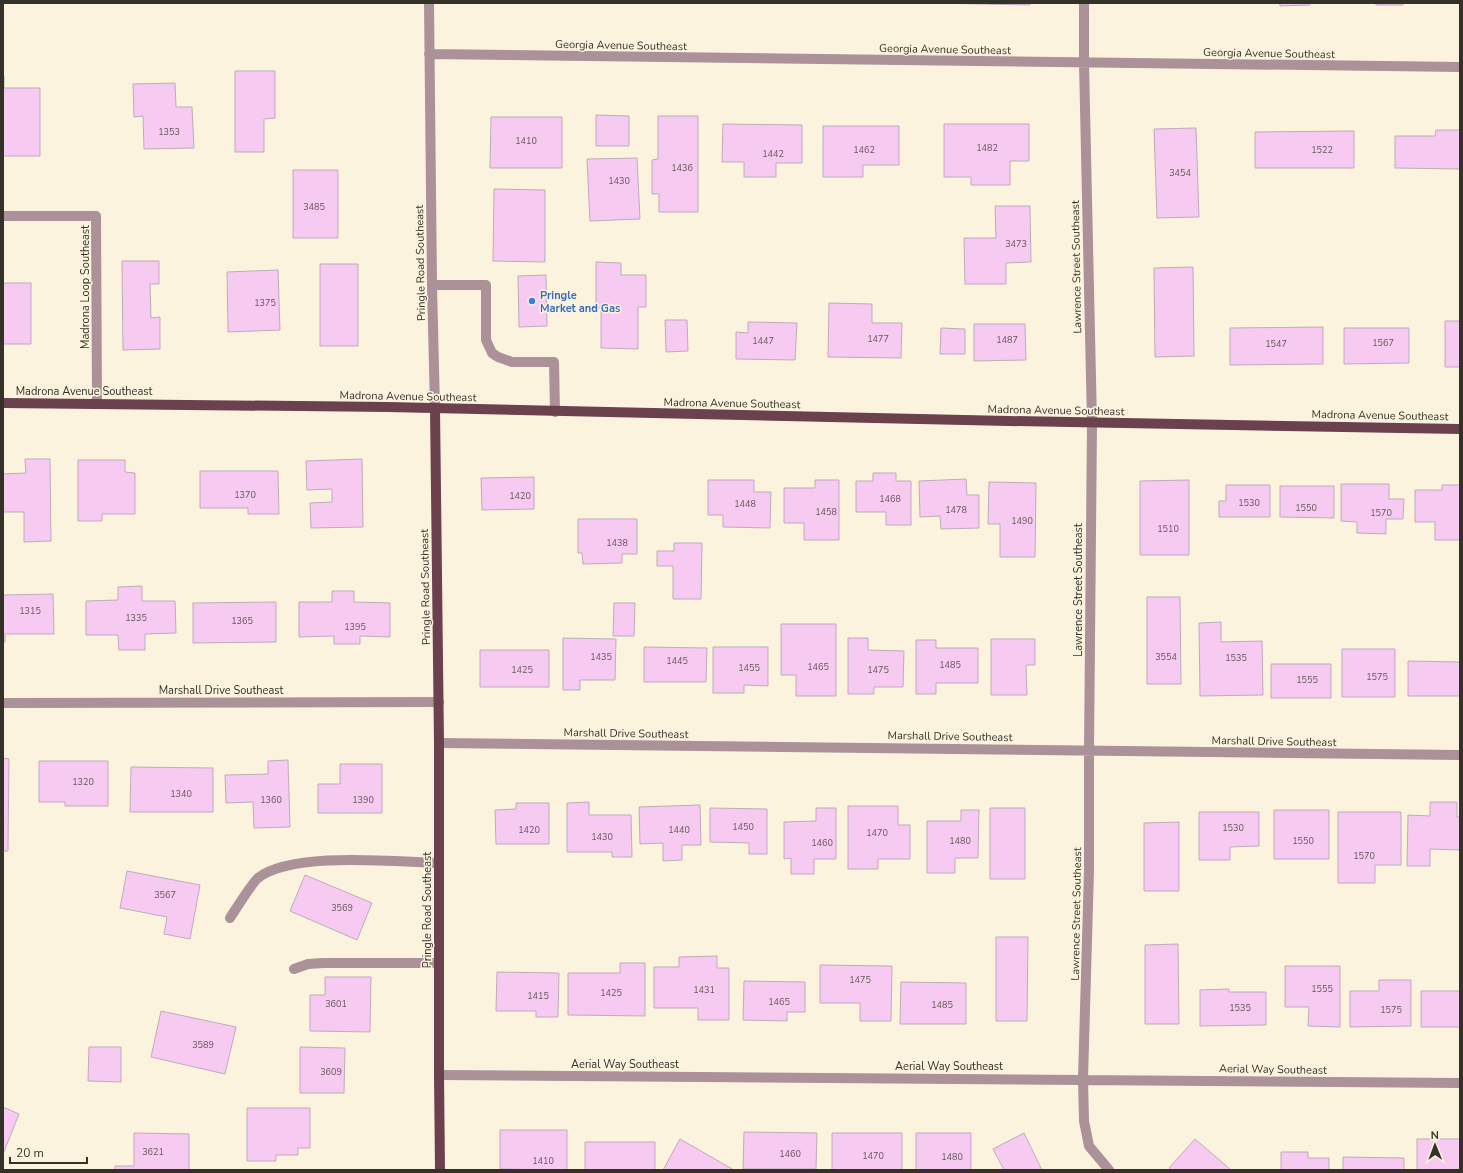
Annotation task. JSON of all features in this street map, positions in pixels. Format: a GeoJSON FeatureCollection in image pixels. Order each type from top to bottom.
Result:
{"type":"FeatureCollection","features":[{"type":"Feature","properties":{"kind":"main road","name":"Madrona Avenue Southeast"},"geometry":{"type":"LineString","coordinates":[[3,403],[435,408],[554,412],[1460,429]]}},
{"type":"Feature","properties":{"kind":"main road","name":"Pringle Road Southeast"},"geometry":{"type":"LineString","coordinates":[[435,408],[439,702],[440,1170]]}},
{"type":"Feature","properties":{"kind":"street","name":"Pringle Road Southeast"},"geometry":{"type":"LineString","coordinates":[[429,3],[435,408]]}},
{"type":"Feature","properties":{"kind":"street","name":"Lawrence Street Southeast"},"geometry":{"type":"LineString","coordinates":[[1084,3],[1092,423],[1089,870],[1083,1079],[1084,1121],[1089,1146],[1109,1170]]}},
{"type":"Feature","properties":{"kind":"street","name":"Georgia Avenue Southeast"},"geometry":{"type":"LineString","coordinates":[[429,54],[1460,67]]}},
{"type":"Feature","properties":{"kind":"street","name":"Madrona Loop Southeast"},"geometry":{"type":"LineString","coordinates":[[3,216],[96,216],[97,403]]}},
{"type":"Feature","properties":{"kind":"street"},"geometry":{"type":"LineString","coordinates":[[432,285],[486,285],[486,340],[492,353],[512,362],[554,362],[554,412]]}},
{"type":"Feature","properties":{"kind":"street","name":"Marshall Drive Southeast"},"geometry":{"type":"LineString","coordinates":[[3,703],[439,702]]}},
{"type":"Feature","properties":{"kind":"street","name":"Marshall Drive Southeast"},"geometry":{"type":"LineString","coordinates":[[439,743],[1460,755]]}},
{"type":"Feature","properties":{"kind":"street"},"geometry":{"type":"LineString","coordinates":[[230,918],[258,878],[276,868],[303,862],[350,860],[439,863]]}},
{"type":"Feature","properties":{"kind":"street"},"geometry":{"type":"LineString","coordinates":[[294,969],[308,964],[323,963],[439,963]]}},
{"type":"Feature","properties":{"kind":"street","name":"Aerial Way Southeast"},"geometry":{"type":"LineString","coordinates":[[439,1075],[1460,1083]]}},
{"type":"Feature","properties":{"kind":"building"},"geometry":{"type":"Polygon","coordinates":[[[933,3],[1030,3],[1030,5],[933,3]]]}},
{"type":"Feature","properties":{"kind":"building"},"geometry":{"type":"Polygon","coordinates":[[[1280,3],[1310,3],[1310,5],[1280,6],[1280,3]]]}},
{"type":"Feature","properties":{"kind":"building"},"geometry":{"type":"Polygon","coordinates":[[[1376,3],[1403,3],[1403,5],[1376,5],[1376,3]]]}},
{"type":"Feature","properties":{"kind":"building"},"geometry":{"type":"Polygon","coordinates":[[[235,71],[275,71],[275,118],[264,119],[264,152],[235,152],[235,71]]]}},
{"type":"Feature","properties":{"kind":"building"},"geometry":{"type":"Polygon","coordinates":[[[3,76],[4,88],[40,88],[40,156],[3,156],[3,76]]]}},
{"type":"Feature","properties":{"kind":"building"},"geometry":{"type":"Polygon","coordinates":[[[175,83],[176,107],[192,107],[194,148],[144,149],[143,116],[134,117],[133,84],[175,83]]]}},
{"type":"Feature","properties":{"kind":"building"},"geometry":{"type":"Polygon","coordinates":[[[596,115],[629,116],[629,146],[596,146],[596,115]]]}},
{"type":"Feature","properties":{"kind":"building"},"geometry":{"type":"Polygon","coordinates":[[[658,116],[698,116],[698,212],[659,212],[659,194],[652,194],[652,160],[658,159],[658,116]]]}},
{"type":"Feature","properties":{"kind":"building"},"geometry":{"type":"Polygon","coordinates":[[[491,117],[562,117],[562,168],[490,168],[491,117]]]}},
{"type":"Feature","properties":{"kind":"building"},"geometry":{"type":"Polygon","coordinates":[[[723,124],[802,125],[802,163],[776,163],[776,177],[744,177],[744,162],[722,162],[723,124]]]}},
{"type":"Feature","properties":{"kind":"building"},"geometry":{"type":"Polygon","coordinates":[[[944,124],[1029,124],[1029,161],[1010,161],[1010,185],[971,185],[971,177],[944,177],[944,124]]]}},
{"type":"Feature","properties":{"kind":"building"},"geometry":{"type":"Polygon","coordinates":[[[823,126],[899,126],[899,165],[863,165],[863,177],[823,177],[823,126]]]}},
{"type":"Feature","properties":{"kind":"building"},"geometry":{"type":"Polygon","coordinates":[[[1196,128],[1199,217],[1157,218],[1154,129],[1196,128]]]}},
{"type":"Feature","properties":{"kind":"building"},"geometry":{"type":"Polygon","coordinates":[[[1436,130],[1460,130],[1460,169],[1395,168],[1395,136],[1435,136],[1436,130]]]}},
{"type":"Feature","properties":{"kind":"building"},"geometry":{"type":"Polygon","coordinates":[[[1354,131],[1354,168],[1255,168],[1255,132],[1354,131]]]}},
{"type":"Feature","properties":{"kind":"building"},"geometry":{"type":"Polygon","coordinates":[[[637,158],[640,219],[590,221],[587,159],[637,158]]]}},
{"type":"Feature","properties":{"kind":"building"},"geometry":{"type":"Polygon","coordinates":[[[293,170],[338,170],[338,238],[293,238],[293,170]]]}},
{"type":"Feature","properties":{"kind":"building"},"geometry":{"type":"Polygon","coordinates":[[[494,189],[545,190],[545,262],[493,261],[494,189]]]}},
{"type":"Feature","properties":{"kind":"building"},"geometry":{"type":"Polygon","coordinates":[[[995,206],[1030,206],[1031,262],[1006,263],[1006,284],[965,284],[964,238],[996,238],[995,206]]]}},
{"type":"Feature","properties":{"kind":"building"},"geometry":{"type":"Polygon","coordinates":[[[122,261],[159,261],[159,284],[150,284],[151,318],[160,317],[160,349],[123,350],[122,261]]]}},
{"type":"Feature","properties":{"kind":"building"},"geometry":{"type":"Polygon","coordinates":[[[596,262],[621,263],[621,275],[646,275],[646,307],[638,307],[638,349],[601,348],[601,308],[596,308],[596,262]]]}},
{"type":"Feature","properties":{"kind":"building"},"geometry":{"type":"Polygon","coordinates":[[[320,264],[358,264],[358,346],[320,346],[320,264]]]}},
{"type":"Feature","properties":{"kind":"building"},"geometry":{"type":"Polygon","coordinates":[[[1193,267],[1194,356],[1155,357],[1154,268],[1193,267]]]}},
{"type":"Feature","properties":{"kind":"building"},"geometry":{"type":"Polygon","coordinates":[[[278,270],[280,330],[228,332],[227,272],[278,270]]]}},
{"type":"Feature","properties":{"kind":"building","name":"Pringle Market and Gas"},"geometry":{"type":"Polygon","coordinates":[[[546,275],[547,326],[519,327],[518,276],[546,275]]]}},
{"type":"Feature","properties":{"kind":"building"},"geometry":{"type":"Polygon","coordinates":[[[3,283],[31,283],[31,344],[3,344],[3,283]]]}},
{"type":"Feature","properties":{"kind":"building"},"geometry":{"type":"Polygon","coordinates":[[[829,303],[872,304],[872,323],[902,323],[901,358],[828,357],[829,303]]]}},
{"type":"Feature","properties":{"kind":"building"},"geometry":{"type":"Polygon","coordinates":[[[665,320],[687,320],[688,351],[666,352],[665,320]]]}},
{"type":"Feature","properties":{"kind":"building"},"geometry":{"type":"Polygon","coordinates":[[[1445,321],[1460,321],[1460,367],[1445,367],[1445,321]]]}},
{"type":"Feature","properties":{"kind":"building"},"geometry":{"type":"Polygon","coordinates":[[[748,322],[797,323],[795,360],[736,359],[736,332],[748,333],[748,322]]]}},
{"type":"Feature","properties":{"kind":"building"},"geometry":{"type":"Polygon","coordinates":[[[974,324],[1025,324],[1026,360],[974,361],[974,324]]]}},
{"type":"Feature","properties":{"kind":"building"},"geometry":{"type":"Polygon","coordinates":[[[1323,327],[1323,364],[1230,365],[1230,328],[1323,327]]]}},
{"type":"Feature","properties":{"kind":"building"},"geometry":{"type":"Polygon","coordinates":[[[941,328],[965,329],[965,354],[940,354],[941,328]]]}},
{"type":"Feature","properties":{"kind":"building"},"geometry":{"type":"Polygon","coordinates":[[[1344,328],[1409,328],[1409,363],[1344,364],[1344,328]]]}},
{"type":"Feature","properties":{"kind":"building"},"geometry":{"type":"Polygon","coordinates":[[[25,459],[50,459],[51,541],[24,542],[24,512],[3,512],[3,474],[26,473],[25,459]]]}},
{"type":"Feature","properties":{"kind":"building"},"geometry":{"type":"Polygon","coordinates":[[[362,459],[363,527],[311,528],[310,503],[332,502],[332,489],[307,490],[306,461],[362,459]]]}},
{"type":"Feature","properties":{"kind":"building"},"geometry":{"type":"Polygon","coordinates":[[[78,460],[125,460],[125,472],[135,473],[135,514],[102,514],[102,521],[78,521],[78,460]]]}},
{"type":"Feature","properties":{"kind":"building"},"geometry":{"type":"Polygon","coordinates":[[[200,471],[278,471],[279,514],[248,514],[248,508],[200,508],[200,471]]]}},
{"type":"Feature","properties":{"kind":"building"},"geometry":{"type":"Polygon","coordinates":[[[873,473],[896,473],[896,481],[911,481],[911,525],[886,525],[886,512],[856,512],[856,481],[873,481],[873,473]]]}},
{"type":"Feature","properties":{"kind":"building"},"geometry":{"type":"Polygon","coordinates":[[[534,477],[534,509],[482,510],[481,478],[534,477]]]}},
{"type":"Feature","properties":{"kind":"building"},"geometry":{"type":"Polygon","coordinates":[[[966,479],[967,495],[979,495],[979,528],[941,529],[940,516],[920,517],[919,481],[966,479]]]}},
{"type":"Feature","properties":{"kind":"building"},"geometry":{"type":"Polygon","coordinates":[[[708,480],[754,480],[754,492],[771,492],[770,528],[723,527],[723,515],[708,515],[708,480]]]}},
{"type":"Feature","properties":{"kind":"building"},"geometry":{"type":"Polygon","coordinates":[[[815,480],[839,480],[839,540],[804,540],[804,523],[784,523],[784,488],[815,488],[815,480]]]}},
{"type":"Feature","properties":{"kind":"building"},"geometry":{"type":"Polygon","coordinates":[[[1189,480],[1189,555],[1140,555],[1140,481],[1189,480]]]}},
{"type":"Feature","properties":{"kind":"building"},"geometry":{"type":"Polygon","coordinates":[[[989,482],[1036,483],[1035,557],[1000,557],[1000,524],[988,524],[989,482]]]}},
{"type":"Feature","properties":{"kind":"building"},"geometry":{"type":"Polygon","coordinates":[[[1341,484],[1389,484],[1389,499],[1404,499],[1403,519],[1386,519],[1386,534],[1357,533],[1357,522],[1341,521],[1341,484]]]}},
{"type":"Feature","properties":{"kind":"building"},"geometry":{"type":"Polygon","coordinates":[[[1226,485],[1270,485],[1270,517],[1219,517],[1219,501],[1226,501],[1226,485]]]}},
{"type":"Feature","properties":{"kind":"building"},"geometry":{"type":"Polygon","coordinates":[[[1442,485],[1460,485],[1460,540],[1435,540],[1435,522],[1415,522],[1415,490],[1442,490],[1442,485]]]}},
{"type":"Feature","properties":{"kind":"building"},"geometry":{"type":"Polygon","coordinates":[[[1280,486],[1334,486],[1334,518],[1280,517],[1280,486]]]}},
{"type":"Feature","properties":{"kind":"building"},"geometry":{"type":"Polygon","coordinates":[[[578,519],[637,519],[637,554],[622,554],[622,563],[583,564],[582,553],[578,553],[578,519]]]}},
{"type":"Feature","properties":{"kind":"building"},"geometry":{"type":"Polygon","coordinates":[[[674,543],[702,543],[701,599],[673,599],[673,566],[657,566],[657,551],[674,551],[674,543]]]}},
{"type":"Feature","properties":{"kind":"building"},"geometry":{"type":"Polygon","coordinates":[[[142,586],[142,601],[175,601],[176,633],[145,634],[145,650],[119,650],[118,635],[86,635],[86,601],[118,600],[118,587],[142,586]]]}},
{"type":"Feature","properties":{"kind":"building"},"geometry":{"type":"Polygon","coordinates":[[[332,591],[354,591],[354,602],[390,603],[390,637],[360,636],[360,644],[334,644],[334,636],[299,637],[299,602],[332,602],[332,591]]]}},
{"type":"Feature","properties":{"kind":"building"},"geometry":{"type":"Polygon","coordinates":[[[53,594],[54,634],[5,634],[5,642],[3,642],[3,595],[53,594]]]}},
{"type":"Feature","properties":{"kind":"building"},"geometry":{"type":"Polygon","coordinates":[[[1147,597],[1180,597],[1181,684],[1147,684],[1147,597]]]}},
{"type":"Feature","properties":{"kind":"building"},"geometry":{"type":"Polygon","coordinates":[[[276,602],[276,642],[193,643],[193,603],[276,602]]]}},
{"type":"Feature","properties":{"kind":"building"},"geometry":{"type":"Polygon","coordinates":[[[614,603],[635,603],[634,636],[613,636],[614,603]]]}},
{"type":"Feature","properties":{"kind":"building"},"geometry":{"type":"Polygon","coordinates":[[[1221,622],[1221,642],[1262,641],[1263,695],[1200,696],[1199,623],[1221,622]]]}},
{"type":"Feature","properties":{"kind":"building"},"geometry":{"type":"Polygon","coordinates":[[[781,624],[836,624],[836,696],[796,696],[796,675],[781,675],[781,624]]]}},
{"type":"Feature","properties":{"kind":"building"},"geometry":{"type":"Polygon","coordinates":[[[563,638],[616,639],[615,680],[580,680],[580,690],[563,690],[563,638]]]}},
{"type":"Feature","properties":{"kind":"building"},"geometry":{"type":"Polygon","coordinates":[[[848,638],[868,638],[868,650],[904,651],[903,687],[874,687],[874,694],[848,694],[848,638]]]}},
{"type":"Feature","properties":{"kind":"building"},"geometry":{"type":"Polygon","coordinates":[[[991,639],[1035,639],[1035,665],[1026,665],[1027,695],[991,695],[991,639]]]}},
{"type":"Feature","properties":{"kind":"building"},"geometry":{"type":"Polygon","coordinates":[[[916,640],[936,640],[936,648],[978,648],[978,683],[936,683],[936,694],[916,694],[916,640]]]}},
{"type":"Feature","properties":{"kind":"building"},"geometry":{"type":"Polygon","coordinates":[[[644,647],[707,648],[706,682],[644,682],[644,647]]]}},
{"type":"Feature","properties":{"kind":"building"},"geometry":{"type":"Polygon","coordinates":[[[713,647],[768,647],[768,686],[744,685],[744,693],[713,693],[713,647]]]}},
{"type":"Feature","properties":{"kind":"building"},"geometry":{"type":"Polygon","coordinates":[[[1342,649],[1395,649],[1395,697],[1342,697],[1342,649]]]}},
{"type":"Feature","properties":{"kind":"building"},"geometry":{"type":"Polygon","coordinates":[[[480,650],[549,650],[549,687],[480,687],[480,650]]]}},
{"type":"Feature","properties":{"kind":"building"},"geometry":{"type":"Polygon","coordinates":[[[1408,661],[1460,662],[1460,696],[1408,696],[1408,661]]]}},
{"type":"Feature","properties":{"kind":"building"},"geometry":{"type":"Polygon","coordinates":[[[1271,664],[1331,664],[1331,698],[1271,698],[1271,664]]]}},
{"type":"Feature","properties":{"kind":"building"},"geometry":{"type":"Polygon","coordinates":[[[3,758],[9,759],[8,851],[3,851],[3,758]]]}},
{"type":"Feature","properties":{"kind":"building"},"geometry":{"type":"Polygon","coordinates":[[[288,760],[290,827],[254,828],[253,802],[226,803],[225,775],[268,774],[268,761],[288,760]]]}},
{"type":"Feature","properties":{"kind":"building"},"geometry":{"type":"Polygon","coordinates":[[[39,761],[108,761],[108,806],[65,806],[65,802],[39,802],[39,761]]]}},
{"type":"Feature","properties":{"kind":"building"},"geometry":{"type":"Polygon","coordinates":[[[340,764],[382,764],[382,813],[318,813],[318,784],[340,784],[340,764]]]}},
{"type":"Feature","properties":{"kind":"building"},"geometry":{"type":"Polygon","coordinates":[[[131,767],[213,768],[213,812],[130,812],[131,767]]]}},
{"type":"Feature","properties":{"kind":"building"},"geometry":{"type":"Polygon","coordinates":[[[589,802],[589,815],[631,815],[632,857],[612,857],[612,852],[567,852],[567,803],[589,802]]]}},
{"type":"Feature","properties":{"kind":"building"},"geometry":{"type":"Polygon","coordinates":[[[1430,802],[1457,802],[1457,817],[1460,817],[1460,850],[1430,849],[1430,866],[1407,866],[1408,815],[1430,816],[1430,802]]]}},
{"type":"Feature","properties":{"kind":"building"},"geometry":{"type":"Polygon","coordinates":[[[516,803],[549,803],[549,844],[496,844],[495,810],[516,809],[516,803]]]}},
{"type":"Feature","properties":{"kind":"building"},"geometry":{"type":"Polygon","coordinates":[[[700,805],[701,845],[682,845],[682,860],[663,861],[663,843],[640,844],[639,807],[700,805]]]}},
{"type":"Feature","properties":{"kind":"building"},"geometry":{"type":"Polygon","coordinates":[[[848,806],[898,806],[898,825],[910,825],[910,859],[878,859],[878,869],[848,869],[848,806]]]}},
{"type":"Feature","properties":{"kind":"building"},"geometry":{"type":"Polygon","coordinates":[[[710,808],[767,809],[767,854],[749,854],[749,843],[710,842],[710,808]]]}},
{"type":"Feature","properties":{"kind":"building"},"geometry":{"type":"Polygon","coordinates":[[[816,808],[836,808],[836,859],[814,859],[814,874],[791,874],[791,858],[784,859],[784,822],[816,821],[816,808]]]}},
{"type":"Feature","properties":{"kind":"building"},"geometry":{"type":"Polygon","coordinates":[[[990,808],[1025,808],[1025,879],[990,879],[990,808]]]}},
{"type":"Feature","properties":{"kind":"building"},"geometry":{"type":"Polygon","coordinates":[[[961,810],[979,810],[978,858],[955,858],[955,873],[927,873],[927,821],[961,821],[961,810]]]}},
{"type":"Feature","properties":{"kind":"building"},"geometry":{"type":"Polygon","coordinates":[[[1274,810],[1329,810],[1329,859],[1274,859],[1274,810]]]}},
{"type":"Feature","properties":{"kind":"building"},"geometry":{"type":"Polygon","coordinates":[[[1199,812],[1259,812],[1259,846],[1230,847],[1230,860],[1199,860],[1199,812]]]}},
{"type":"Feature","properties":{"kind":"building"},"geometry":{"type":"Polygon","coordinates":[[[1338,812],[1401,812],[1401,865],[1375,865],[1375,883],[1338,883],[1338,812]]]}},
{"type":"Feature","properties":{"kind":"building"},"geometry":{"type":"Polygon","coordinates":[[[1179,822],[1179,891],[1144,891],[1144,823],[1179,822]]]}},
{"type":"Feature","properties":{"kind":"building"},"geometry":{"type":"Polygon","coordinates":[[[127,871],[200,885],[190,939],[164,934],[167,917],[120,908],[127,871]]]}},
{"type":"Feature","properties":{"kind":"building"},"geometry":{"type":"Polygon","coordinates":[[[305,875],[372,903],[357,940],[290,911],[305,875]]]}},
{"type":"Feature","properties":{"kind":"building"},"geometry":{"type":"Polygon","coordinates":[[[996,937],[1028,937],[1027,1021],[996,1021],[996,937]]]}},
{"type":"Feature","properties":{"kind":"building"},"geometry":{"type":"Polygon","coordinates":[[[1178,944],[1179,1024],[1145,1024],[1145,945],[1178,944]]]}},
{"type":"Feature","properties":{"kind":"building"},"geometry":{"type":"Polygon","coordinates":[[[717,956],[717,968],[729,968],[729,1020],[698,1020],[698,1008],[654,1008],[654,967],[679,967],[679,957],[717,956]]]}},
{"type":"Feature","properties":{"kind":"building"},"geometry":{"type":"Polygon","coordinates":[[[620,963],[645,963],[645,1016],[568,1015],[568,973],[620,973],[620,963]]]}},
{"type":"Feature","properties":{"kind":"building"},"geometry":{"type":"Polygon","coordinates":[[[820,965],[892,966],[891,1021],[860,1021],[860,1003],[820,1003],[820,965]]]}},
{"type":"Feature","properties":{"kind":"building"},"geometry":{"type":"Polygon","coordinates":[[[1285,966],[1340,966],[1340,1027],[1308,1026],[1309,1007],[1285,1007],[1285,966]]]}},
{"type":"Feature","properties":{"kind":"building"},"geometry":{"type":"Polygon","coordinates":[[[497,972],[559,973],[558,1017],[536,1017],[536,1011],[496,1011],[497,972]]]}},
{"type":"Feature","properties":{"kind":"building"},"geometry":{"type":"Polygon","coordinates":[[[325,977],[371,977],[370,1032],[310,1031],[310,995],[325,995],[325,977]]]}},
{"type":"Feature","properties":{"kind":"building"},"geometry":{"type":"Polygon","coordinates":[[[1379,980],[1411,980],[1411,1026],[1350,1027],[1350,991],[1379,991],[1379,980]]]}},
{"type":"Feature","properties":{"kind":"building"},"geometry":{"type":"Polygon","coordinates":[[[744,981],[805,982],[805,1012],[787,1012],[787,1021],[743,1020],[744,981]]]}},
{"type":"Feature","properties":{"kind":"building"},"geometry":{"type":"Polygon","coordinates":[[[901,982],[966,983],[966,1024],[900,1024],[901,982]]]}},
{"type":"Feature","properties":{"kind":"building"},"geometry":{"type":"Polygon","coordinates":[[[1229,989],[1229,992],[1266,992],[1266,1025],[1200,1026],[1200,990],[1229,989]]]}},
{"type":"Feature","properties":{"kind":"building"},"geometry":{"type":"Polygon","coordinates":[[[1421,991],[1460,991],[1460,1027],[1421,1027],[1421,991]]]}},
{"type":"Feature","properties":{"kind":"building"},"geometry":{"type":"Polygon","coordinates":[[[161,1011],[236,1027],[225,1074],[151,1057],[161,1011]]]}},
{"type":"Feature","properties":{"kind":"building"},"geometry":{"type":"Polygon","coordinates":[[[89,1047],[121,1047],[121,1082],[88,1081],[89,1047]]]}},
{"type":"Feature","properties":{"kind":"building"},"geometry":{"type":"Polygon","coordinates":[[[300,1047],[345,1048],[344,1093],[300,1093],[300,1047]]]}},
{"type":"Feature","properties":{"kind":"building"},"geometry":{"type":"Polygon","coordinates":[[[3,1107],[19,1114],[3,1154],[3,1107]]]}},
{"type":"Feature","properties":{"kind":"building"},"geometry":{"type":"Polygon","coordinates":[[[247,1108],[310,1108],[310,1148],[298,1148],[298,1155],[276,1155],[276,1161],[247,1161],[247,1108]]]}},
{"type":"Feature","properties":{"kind":"building"},"geometry":{"type":"Polygon","coordinates":[[[500,1130],[567,1130],[567,1170],[500,1169],[500,1130]]]}},
{"type":"Feature","properties":{"kind":"building"},"geometry":{"type":"Polygon","coordinates":[[[744,1132],[817,1133],[816,1169],[743,1169],[744,1132]]]}},
{"type":"Feature","properties":{"kind":"building"},"geometry":{"type":"Polygon","coordinates":[[[134,1133],[189,1134],[189,1170],[115,1170],[115,1166],[134,1166],[134,1133]]]}},
{"type":"Feature","properties":{"kind":"building"},"geometry":{"type":"Polygon","coordinates":[[[832,1133],[902,1133],[902,1170],[832,1170],[832,1133]]]}},
{"type":"Feature","properties":{"kind":"building"},"geometry":{"type":"Polygon","coordinates":[[[916,1133],[971,1133],[971,1170],[916,1170],[916,1133]]]}},
{"type":"Feature","properties":{"kind":"building"},"geometry":{"type":"Polygon","coordinates":[[[1024,1133],[1042,1170],[1004,1170],[993,1149],[1024,1133]]]}},
{"type":"Feature","properties":{"kind":"building"},"geometry":{"type":"Polygon","coordinates":[[[680,1139],[734,1170],[663,1170],[680,1139]]]}},
{"type":"Feature","properties":{"kind":"building"},"geometry":{"type":"Polygon","coordinates":[[[1195,1139],[1231,1170],[1172,1170],[1169,1168],[1195,1139]]]}},
{"type":"Feature","properties":{"kind":"building"},"geometry":{"type":"Polygon","coordinates":[[[1417,1139],[1460,1139],[1460,1170],[1417,1170],[1417,1139]]]}},
{"type":"Feature","properties":{"kind":"building"},"geometry":{"type":"Polygon","coordinates":[[[585,1142],[655,1142],[655,1170],[585,1170],[585,1142]]]}},
{"type":"Feature","properties":{"kind":"building"},"geometry":{"type":"Polygon","coordinates":[[[1281,1152],[1308,1152],[1308,1158],[1329,1158],[1329,1170],[1281,1170],[1281,1152]]]}},
{"type":"Feature","properties":{"kind":"building"},"geometry":{"type":"Polygon","coordinates":[[[1343,1157],[1404,1158],[1404,1170],[1343,1170],[1343,1157]]]}},
{"type":"Feature","properties":{"kind":"place","name":"Pringle Market and Gas"},"geometry":{"type":"Point","coordinates":[532,301]}}]}
